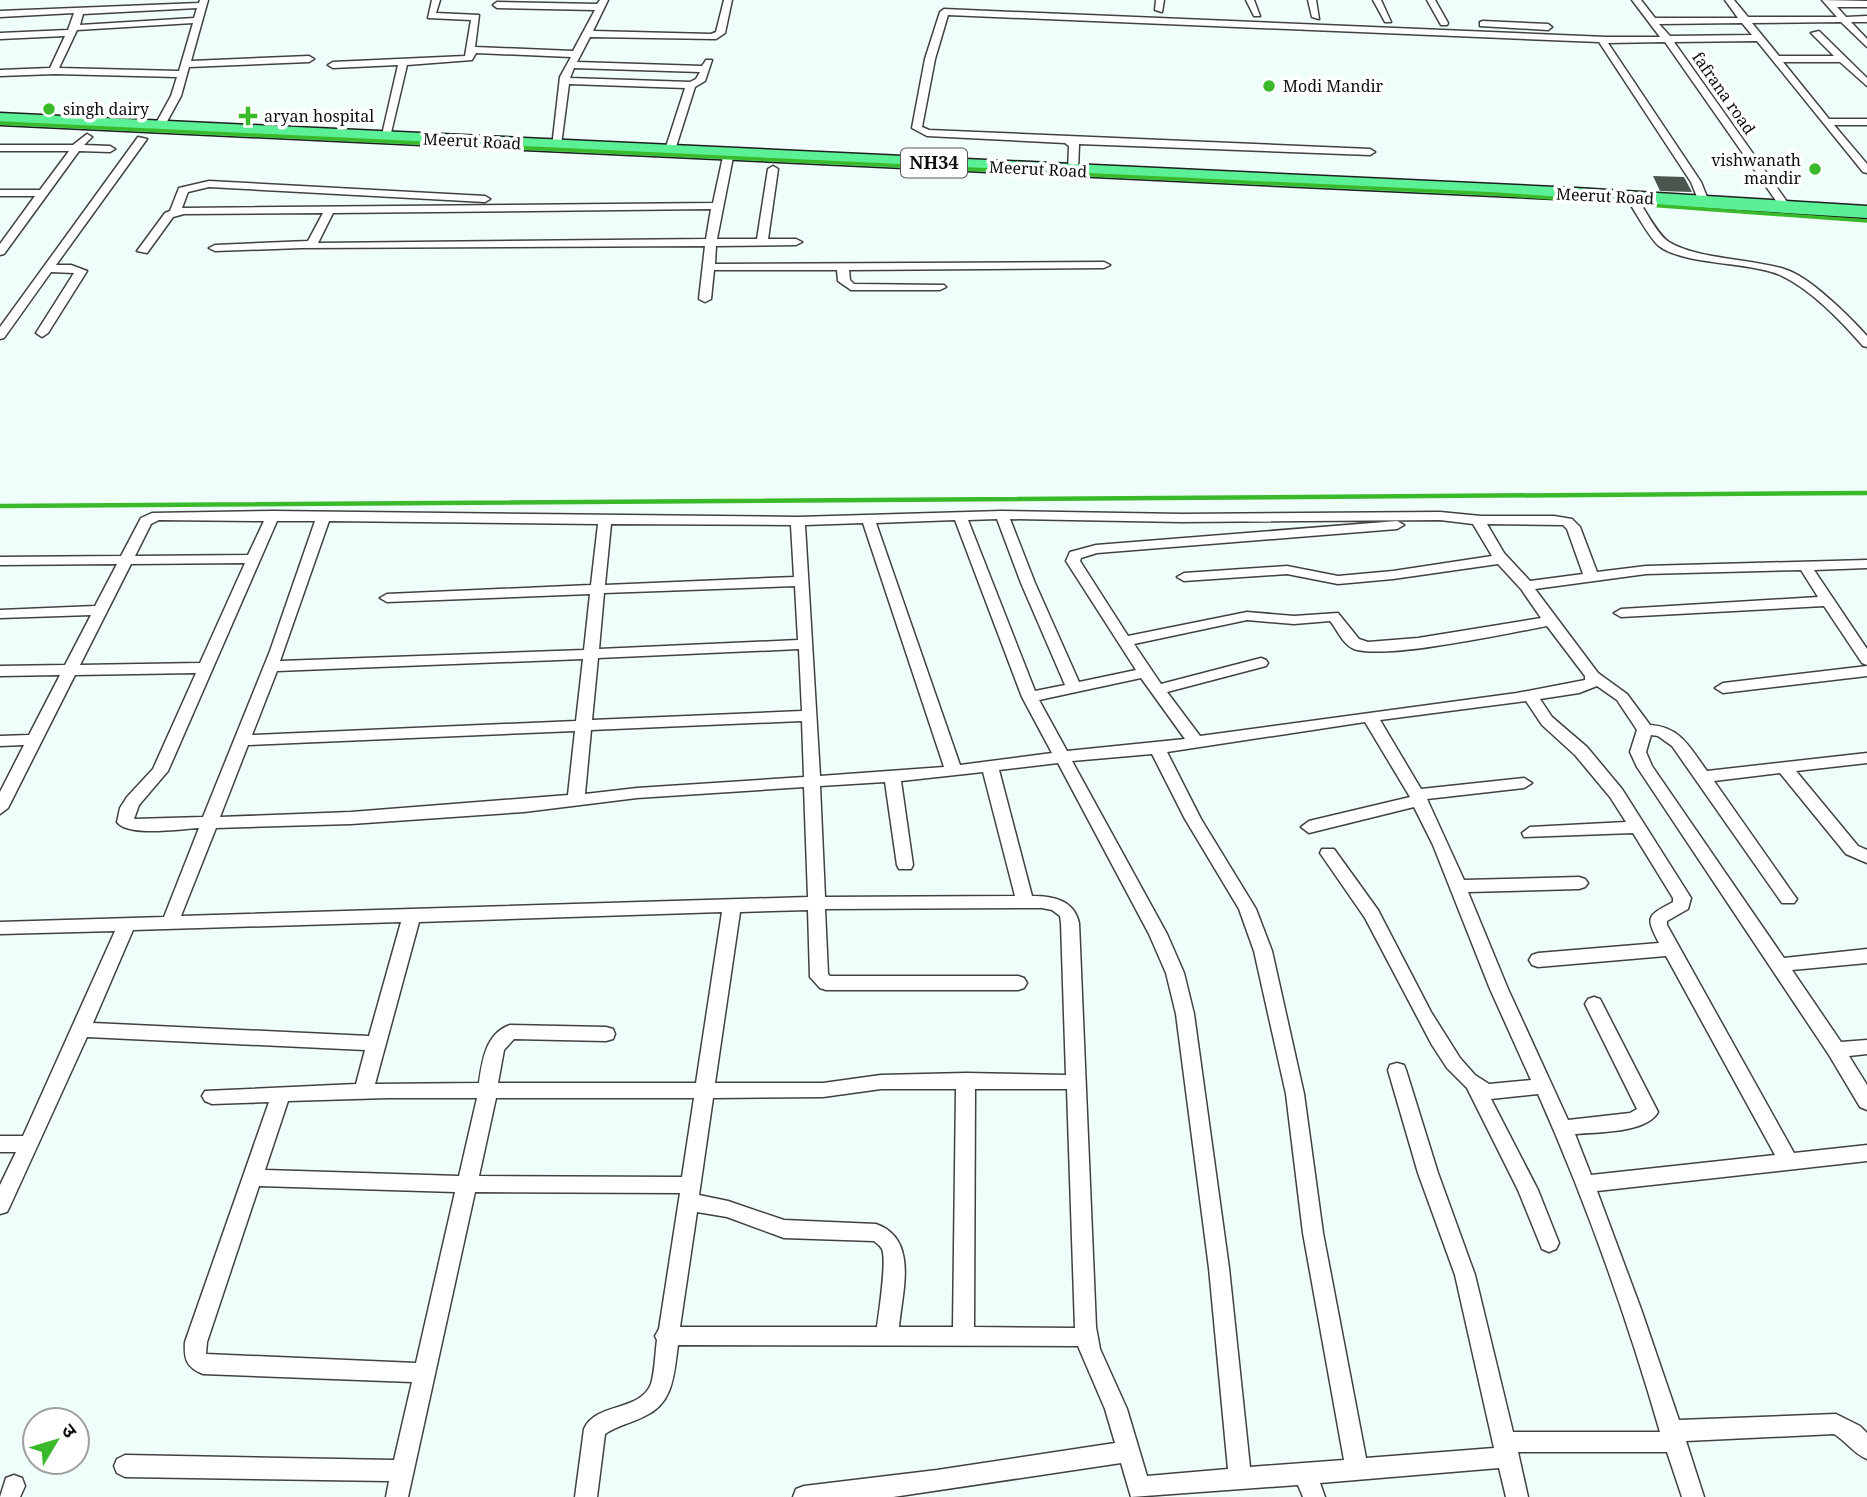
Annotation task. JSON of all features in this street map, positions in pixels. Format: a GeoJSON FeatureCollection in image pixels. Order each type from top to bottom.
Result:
{"type":"FeatureCollection","features":[{"type":"Feature","properties":{"kind":"highway","name":"Meerut Road"},"geometry":{"type":"LineString","coordinates":[[0,119],[670,150],[772,169],[1551,200]]}},
{"type":"Feature","properties":{"kind":"highway","name":"Meerut Road"},"geometry":{"type":"LineString","coordinates":[[0,134],[82,143],[142,139],[1073,171],[1637,205],[1867,226]]}},
{"type":"Feature","properties":{"kind":"highway","name":"Meerut Road"},"geometry":{"type":"LineString","coordinates":[[1637,205],[1704,202],[1867,212]]}},
{"type":"Feature","properties":{"kind":"street"},"geometry":{"type":"LineString","coordinates":[[51,11],[57,0]]}},
{"type":"Feature","properties":{"kind":"street"},"geometry":{"type":"LineString","coordinates":[[333,65],[466,59],[472,50],[470,47],[476,17],[431,16],[436,0]]}},
{"type":"Feature","properties":{"kind":"street"},"geometry":{"type":"LineString","coordinates":[[587,34],[713,37],[720,33],[728,0]]}},
{"type":"Feature","properties":{"kind":"street"},"geometry":{"type":"LineString","coordinates":[[1250,0],[1252,14],[1269,15]]}},
{"type":"Feature","properties":{"kind":"street"},"geometry":{"type":"LineString","coordinates":[[1312,0],[1316,17]]}},
{"type":"Feature","properties":{"kind":"street"},"geometry":{"type":"LineString","coordinates":[[1377,0],[1388,20]]}},
{"type":"Feature","properties":{"kind":"street"},"geometry":{"type":"LineString","coordinates":[[1431,0],[1444,23]]}},
{"type":"Feature","properties":{"kind":"street","name":"fafrana road"},"geometry":{"type":"LineString","coordinates":[[1636,0],[1686,64],[1785,205]]}},
{"type":"Feature","properties":{"kind":"street"},"geometry":{"type":"LineString","coordinates":[[1729,0],[1824,119],[1865,165]]}},
{"type":"Feature","properties":{"kind":"street"},"geometry":{"type":"LineString","coordinates":[[1828,2],[1867,4]]}},
{"type":"Feature","properties":{"kind":"street"},"geometry":{"type":"LineString","coordinates":[[1828,2],[1867,44]]}},
{"type":"Feature","properties":{"kind":"street"},"geometry":{"type":"LineString","coordinates":[[0,14],[80,12],[203,3],[176,96],[159,127]]}},
{"type":"Feature","properties":{"kind":"street"},"geometry":{"type":"LineString","coordinates":[[497,5],[602,4],[565,81],[556,145]]}},
{"type":"Feature","properties":{"kind":"street"},"geometry":{"type":"LineString","coordinates":[[1110,8],[1159,5],[1224,13]]}},
{"type":"Feature","properties":{"kind":"street"},"geometry":{"type":"LineString","coordinates":[[55,71],[54,65],[80,12]]}},
{"type":"Feature","properties":{"kind":"street"},"geometry":{"type":"LineString","coordinates":[[1370,152],[1070,141],[927,132],[917,128],[930,59],[944,12],[1602,40],[1758,38]]}},
{"type":"Feature","properties":{"kind":"street"},"geometry":{"type":"LineString","coordinates":[[1304,16],[1444,23],[1655,25],[1693,21],[1867,19]]}},
{"type":"Feature","properties":{"kind":"street"},"geometry":{"type":"LineString","coordinates":[[0,36],[198,20]]}},
{"type":"Feature","properties":{"kind":"street"},"geometry":{"type":"LineString","coordinates":[[1693,21],[1706,39]]}},
{"type":"Feature","properties":{"kind":"street"},"geometry":{"type":"LineString","coordinates":[[1816,33],[1867,83]]}},
{"type":"Feature","properties":{"kind":"street"},"geometry":{"type":"LineString","coordinates":[[1602,40],[1696,182],[1704,202]]}},
{"type":"Feature","properties":{"kind":"street"},"geometry":{"type":"LineString","coordinates":[[472,50],[576,54]]}},
{"type":"Feature","properties":{"kind":"street"},"geometry":{"type":"LineString","coordinates":[[1776,59],[1843,59]]}},
{"type":"Feature","properties":{"kind":"street"},"geometry":{"type":"LineString","coordinates":[[0,73],[184,69],[309,60]]}},
{"type":"Feature","properties":{"kind":"street"},"geometry":{"type":"LineString","coordinates":[[386,137],[403,63]]}},
{"type":"Feature","properties":{"kind":"street"},"geometry":{"type":"LineString","coordinates":[[565,81],[691,85],[700,81],[707,65],[571,65]]}},
{"type":"Feature","properties":{"kind":"street"},"geometry":{"type":"LineString","coordinates":[[670,150],[691,85]]}},
{"type":"Feature","properties":{"kind":"street"},"geometry":{"type":"LineString","coordinates":[[1824,119],[1867,119]]}},
{"type":"Feature","properties":{"kind":"street"},"geometry":{"type":"LineString","coordinates":[[0,335],[142,139]]}},
{"type":"Feature","properties":{"kind":"street"},"geometry":{"type":"LineString","coordinates":[[1070,141],[1074,145],[1073,171]]}},
{"type":"Feature","properties":{"kind":"street"},"geometry":{"type":"LineString","coordinates":[[0,148],[82,143],[110,149]]}},
{"type":"Feature","properties":{"kind":"street"},"geometry":{"type":"LineString","coordinates":[[0,251],[82,143]]}},
{"type":"Feature","properties":{"kind":"street"},"geometry":{"type":"LineString","coordinates":[[705,299],[711,243],[727,159]]}},
{"type":"Feature","properties":{"kind":"street"},"geometry":{"type":"LineString","coordinates":[[762,243],[772,169]]}},
{"type":"Feature","properties":{"kind":"street"},"geometry":{"type":"LineString","coordinates":[[176,212],[183,190],[209,184],[433,194],[545,207]]}},
{"type":"Feature","properties":{"kind":"street"},"geometry":{"type":"LineString","coordinates":[[0,193],[43,193]]}},
{"type":"Feature","properties":{"kind":"street"},"geometry":{"type":"LineString","coordinates":[[1637,205],[1656,237],[1672,249],[1768,268],[1798,280],[1849,323],[1867,343]]}},
{"type":"Feature","properties":{"kind":"street"},"geometry":{"type":"LineString","coordinates":[[143,251],[169,215],[176,212],[718,206]]}},
{"type":"Feature","properties":{"kind":"street"},"geometry":{"type":"LineString","coordinates":[[305,246],[315,240],[330,209]]}},
{"type":"Feature","properties":{"kind":"street"},"geometry":{"type":"LineString","coordinates":[[215,248],[796,242]]}},
{"type":"Feature","properties":{"kind":"street"},"geometry":{"type":"LineString","coordinates":[[708,267],[1104,265]]}},
{"type":"Feature","properties":{"kind":"street"},"geometry":{"type":"LineString","coordinates":[[42,332],[81,271],[49,268]]}},
{"type":"Feature","properties":{"kind":"street"},"geometry":{"type":"LineString","coordinates":[[843,268],[844,281],[850,288],[940,287]]}},
{"type":"Feature","properties":{"kind":"street"},"geometry":{"type":"LineString","coordinates":[[272,515],[160,771],[144,786],[124,816],[125,822],[131,825],[351,818],[954,772],[1157,748],[1530,696],[1579,688],[1592,683],[1593,676]]}},
{"type":"Feature","properties":{"kind":"street"},"geometry":{"type":"LineString","coordinates":[[1002,515],[1027,583],[1074,688]]}},
{"type":"Feature","properties":{"kind":"street"},"geometry":{"type":"LineString","coordinates":[[0,808],[142,528],[151,517],[605,517],[798,521],[1002,515],[1182,518],[1440,516],[1477,520]]}},
{"type":"Feature","properties":{"kind":"street"},"geometry":{"type":"LineString","coordinates":[[170,923],[271,666],[324,516]]}},
{"type":"Feature","properties":{"kind":"street"},"geometry":{"type":"LineString","coordinates":[[960,516],[1030,697],[1158,934],[1175,973],[1185,1014],[1217,1254],[1240,1479]]}},
{"type":"Feature","properties":{"kind":"street"},"geometry":{"type":"LineString","coordinates":[[576,799],[605,517]]}},
{"type":"Feature","properties":{"kind":"street"},"geometry":{"type":"LineString","coordinates":[[868,519],[954,772]]}},
{"type":"Feature","properties":{"kind":"street"},"geometry":{"type":"LineString","coordinates":[[1477,520],[1502,559],[1528,587],[1550,621],[1593,676],[1622,697],[1645,730],[1671,735],[1788,900]]}},
{"type":"Feature","properties":{"kind":"street"},"geometry":{"type":"LineString","coordinates":[[1195,741],[1145,673],[1073,561],[1075,555],[1096,550],[1477,520],[1554,520],[1567,522],[1573,527],[1591,576]]}},
{"type":"Feature","properties":{"kind":"street"},"geometry":{"type":"LineString","coordinates":[[798,521],[810,716],[819,977],[826,983],[1018,983]]}},
{"type":"Feature","properties":{"kind":"street"},"geometry":{"type":"LineString","coordinates":[[0,561],[253,559]]}},
{"type":"Feature","properties":{"kind":"street"},"geometry":{"type":"LineString","coordinates":[[1184,577],[1287,570],[1338,580],[1502,559]]}},
{"type":"Feature","properties":{"kind":"street"},"geometry":{"type":"LineString","coordinates":[[1528,587],[1646,570],[1867,564]]}},
{"type":"Feature","properties":{"kind":"street"},"geometry":{"type":"LineString","coordinates":[[1805,566],[1867,660]]}},
{"type":"Feature","properties":{"kind":"street"},"geometry":{"type":"LineString","coordinates":[[387,598],[802,581]]}},
{"type":"Feature","properties":{"kind":"street"},"geometry":{"type":"LineString","coordinates":[[1621,613],[1828,601]]}},
{"type":"Feature","properties":{"kind":"street"},"geometry":{"type":"LineString","coordinates":[[0,614],[101,610]]}},
{"type":"Feature","properties":{"kind":"street"},"geometry":{"type":"LineString","coordinates":[[1125,641],[1259,615],[1294,620],[1333,616],[1353,641],[1363,647],[1412,643],[1550,621]]}},
{"type":"Feature","properties":{"kind":"street"},"geometry":{"type":"LineString","coordinates":[[271,666],[371,664],[806,644]]}},
{"type":"Feature","properties":{"kind":"street"},"geometry":{"type":"LineString","coordinates":[[1158,690],[1261,663]]}},
{"type":"Feature","properties":{"kind":"street"},"geometry":{"type":"LineString","coordinates":[[0,671],[204,668]]}},
{"type":"Feature","properties":{"kind":"street"},"geometry":{"type":"LineString","coordinates":[[1723,688],[1867,671]]}},
{"type":"Feature","properties":{"kind":"street"},"geometry":{"type":"LineString","coordinates":[[1030,697],[1145,673]]}},
{"type":"Feature","properties":{"kind":"street"},"geometry":{"type":"LineString","coordinates":[[1530,696],[1547,721],[1594,765],[1639,827],[1682,898],[1682,905],[1658,918],[1658,925],[1789,1162]]}},
{"type":"Feature","properties":{"kind":"street"},"geometry":{"type":"LineString","coordinates":[[243,740],[810,716]]}},
{"type":"Feature","properties":{"kind":"street"},"geometry":{"type":"LineString","coordinates":[[1370,717],[1418,798],[1499,989],[1562,1128],[1631,1309],[1693,1497]]}},
{"type":"Feature","properties":{"kind":"street"},"geometry":{"type":"LineString","coordinates":[[1645,730],[1638,752],[1645,767],[1836,1050],[1867,1102]]}},
{"type":"Feature","properties":{"kind":"street"},"geometry":{"type":"LineString","coordinates":[[0,741],[35,740]]}},
{"type":"Feature","properties":{"kind":"street"},"geometry":{"type":"LineString","coordinates":[[1157,748],[1194,819],[1247,909],[1263,951],[1295,1094],[1316,1245],[1357,1470]]}},
{"type":"Feature","properties":{"kind":"street"},"geometry":{"type":"LineString","coordinates":[[1703,777],[1867,758]]}},
{"type":"Feature","properties":{"kind":"street"},"geometry":{"type":"LineString","coordinates":[[990,768],[1025,902]]}},
{"type":"Feature","properties":{"kind":"street"},"geometry":{"type":"LineString","coordinates":[[1784,768],[1852,850],[1867,857]]}},
{"type":"Feature","properties":{"kind":"street"},"geometry":{"type":"LineString","coordinates":[[892,777],[905,865]]}},
{"type":"Feature","properties":{"kind":"street"},"geometry":{"type":"LineString","coordinates":[[1309,827],[1418,798],[1524,783]]}},
{"type":"Feature","properties":{"kind":"street"},"geometry":{"type":"LineString","coordinates":[[1530,833],[1639,827]]}},
{"type":"Feature","properties":{"kind":"street"},"geometry":{"type":"LineString","coordinates":[[1328,852],[1377,923],[1394,960],[1444,1047],[1474,1084],[1528,1190],[1549,1243]]}},
{"type":"Feature","properties":{"kind":"street"},"geometry":{"type":"LineString","coordinates":[[1457,886],[1579,883]]}},
{"type":"Feature","properties":{"kind":"street"},"geometry":{"type":"LineString","coordinates":[[0,928],[818,903],[1025,902],[1057,905],[1068,913],[1088,1349],[1116,1409],[1141,1492],[1240,1479],[1357,1470],[1506,1450],[1836,1424],[1852,1433],[1867,1449]]}},
{"type":"Feature","properties":{"kind":"street"},"geometry":{"type":"LineString","coordinates":[[586,1497],[595,1429],[606,1420],[638,1411],[654,1401],[661,1387],[666,1336],[690,1194],[732,905]]}},
{"type":"Feature","properties":{"kind":"street"},"geometry":{"type":"LineString","coordinates":[[363,1092],[412,915]]}},
{"type":"Feature","properties":{"kind":"street"},"geometry":{"type":"LineString","coordinates":[[0,1206],[82,1030],[127,924]]}},
{"type":"Feature","properties":{"kind":"street"},"geometry":{"type":"LineString","coordinates":[[1538,960],[1670,949]]}},
{"type":"Feature","properties":{"kind":"street"},"geometry":{"type":"LineString","coordinates":[[1778,965],[1867,956]]}},
{"type":"Feature","properties":{"kind":"street"},"geometry":{"type":"LineString","coordinates":[[1562,1128],[1634,1120],[1648,1112],[1594,1004]]}},
{"type":"Feature","properties":{"kind":"street"},"geometry":{"type":"LineString","coordinates":[[82,1030],[377,1043]]}},
{"type":"Feature","properties":{"kind":"street"},"geometry":{"type":"LineString","coordinates":[[397,1497],[488,1091],[495,1047],[501,1037],[510,1032],[606,1034]]}},
{"type":"Feature","properties":{"kind":"street"},"geometry":{"type":"LineString","coordinates":[[1836,1050],[1867,1047]]}},
{"type":"Feature","properties":{"kind":"street"},"geometry":{"type":"LineString","coordinates":[[1397,1070],[1428,1173],[1465,1275],[1517,1497]]}},
{"type":"Feature","properties":{"kind":"street"},"geometry":{"type":"LineString","coordinates":[[963,1338],[966,1080]]}},
{"type":"Feature","properties":{"kind":"street"},"geometry":{"type":"LineString","coordinates":[[212,1096],[363,1092],[823,1090],[881,1082],[1075,1082]]}},
{"type":"Feature","properties":{"kind":"street"},"geometry":{"type":"LineString","coordinates":[[1474,1084],[1487,1091],[1543,1086]]}},
{"type":"Feature","properties":{"kind":"street"},"geometry":{"type":"LineString","coordinates":[[281,1094],[195,1342],[195,1358],[203,1364],[223,1366],[423,1373]]}},
{"type":"Feature","properties":{"kind":"street"},"geometry":{"type":"LineString","coordinates":[[0,1144],[29,1144]]}},
{"type":"Feature","properties":{"kind":"street"},"geometry":{"type":"LineString","coordinates":[[1585,1184],[1867,1153]]}},
{"type":"Feature","properties":{"kind":"street"},"geometry":{"type":"LineString","coordinates":[[252,1178],[690,1194],[784,1229],[876,1233],[888,1238],[893,1248],[887,1338]]}},
{"type":"Feature","properties":{"kind":"street"},"geometry":{"type":"LineString","coordinates":[[666,1336],[1087,1337]]}},
{"type":"Feature","properties":{"kind":"street"},"geometry":{"type":"LineString","coordinates":[[804,1497],[937,1481],[1129,1451]]}},
{"type":"Feature","properties":{"kind":"street"},"geometry":{"type":"LineString","coordinates":[[125,1466],[403,1471]]}},
{"type":"Feature","properties":{"kind":"street"},"geometry":{"type":"LineString","coordinates":[[1305,1474],[1314,1497]]}},
{"type":"Feature","properties":{"kind":"building"},"geometry":{"type":"Polygon","coordinates":[[[1653,176],[1684,177],[1692,192],[1660,191],[1653,176]]]}},
{"type":"Feature","properties":{"kind":"railway"},"geometry":{"type":"LineString","coordinates":[[0,123],[1495,194],[1867,221]]}},
{"type":"Feature","properties":{"kind":"railway"},"geometry":{"type":"LineString","coordinates":[[0,506],[1867,493]]}},
{"type":"Feature","properties":{"kind":"place","name":"Modi Mandir"},"geometry":{"type":"Point","coordinates":[1269,86]}},
{"type":"Feature","properties":{"kind":"place","name":"singh dairy"},"geometry":{"type":"Point","coordinates":[49,109]}},
{"type":"Feature","properties":{"kind":"place","name":"aryan hospital"},"geometry":{"type":"Point","coordinates":[248,116]}},
{"type":"Feature","properties":{"kind":"place","name":"vishwanath mandir"},"geometry":{"type":"Point","coordinates":[1815,169]}}]}
